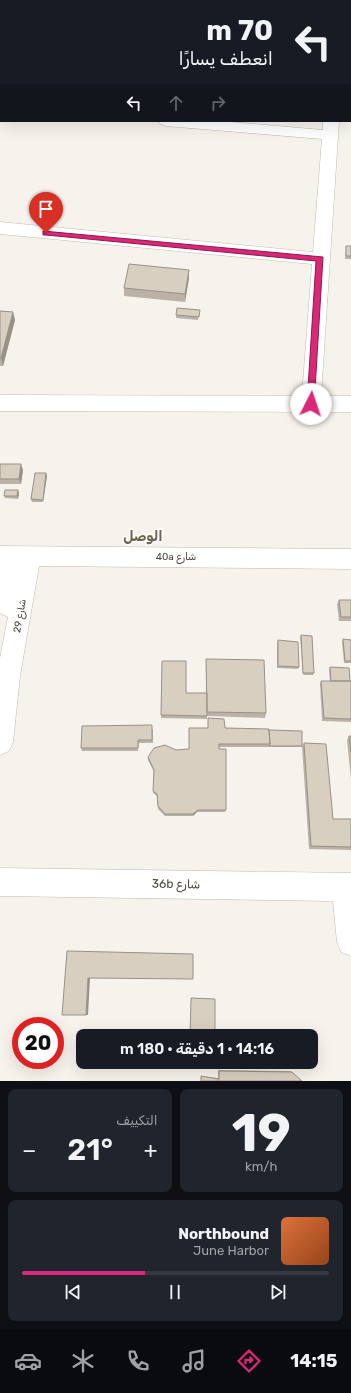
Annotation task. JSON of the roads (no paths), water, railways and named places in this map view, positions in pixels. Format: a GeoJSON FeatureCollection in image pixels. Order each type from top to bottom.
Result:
{"type":"FeatureCollection","features":[{"type":"Feature","properties":{"kind":"street"},"geometry":{"type":"LineString","coordinates":[[189,122],[330,128],[311,404]]}},
{"type":"Feature","properties":{"kind":"street"},"geometry":{"type":"LineString","coordinates":[[0,228],[320,259]]}},
{"type":"Feature","properties":{"kind":"street"},"geometry":{"type":"LineString","coordinates":[[0,403],[351,404]]}},
{"type":"Feature","properties":{"kind":"street","name":"40a شارع"},"geometry":{"type":"LineString","coordinates":[[14,556],[351,558]]}},
{"type":"Feature","properties":{"kind":"street","name":"شارع 29"},"geometry":{"type":"LineString","coordinates":[[0,742],[8,676],[14,649],[14,556]]}},
{"type":"Feature","properties":{"kind":"street","name":"36b شارع"},"geometry":{"type":"LineString","coordinates":[[0,882],[348,887]]}},
{"type":"Feature","properties":{"kind":"street"},"geometry":{"type":"LineString","coordinates":[[348,887],[351,942]]}},
{"type":"Feature","properties":{"kind":"district","name":"الوصل"},"geometry":{"type":"Point","coordinates":[143,536]}}]}
